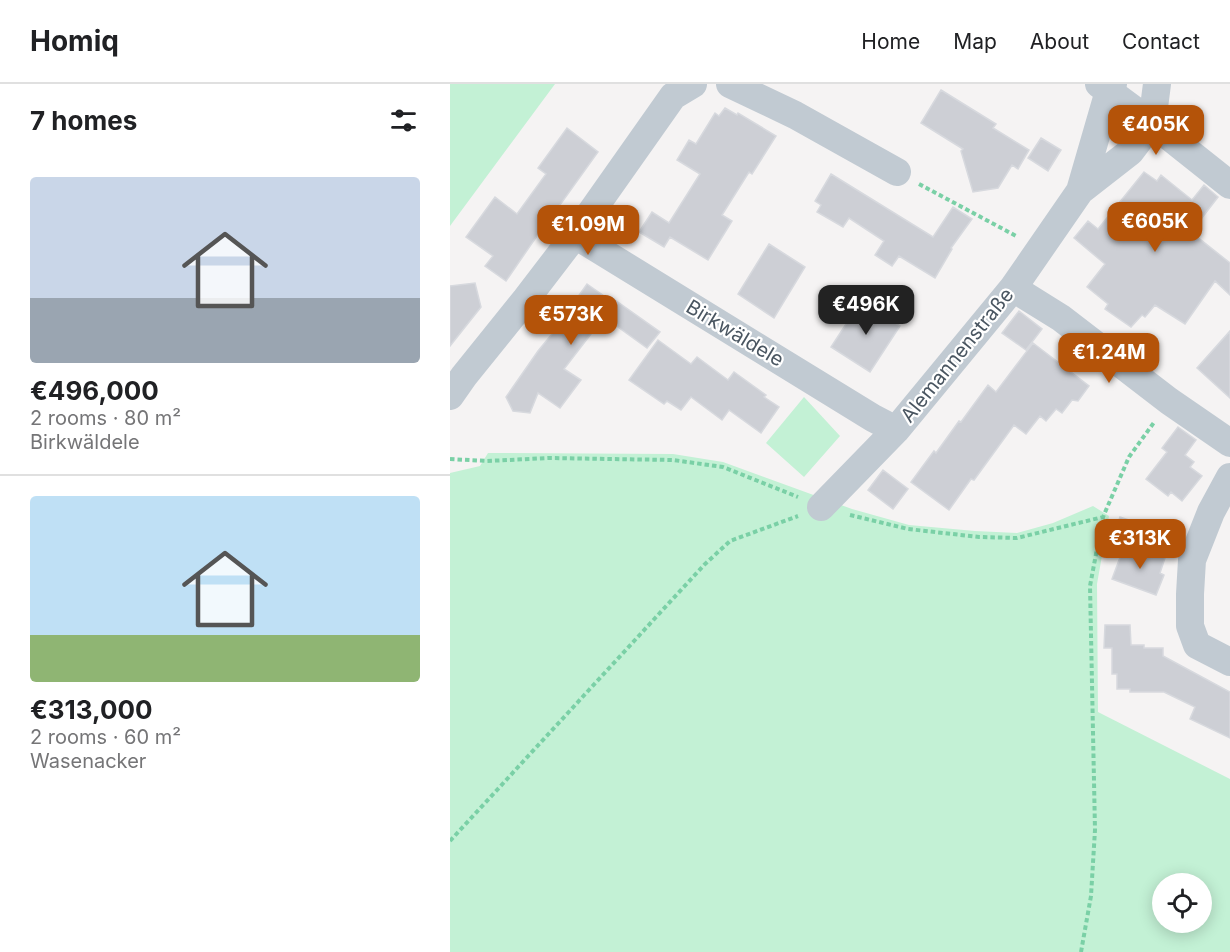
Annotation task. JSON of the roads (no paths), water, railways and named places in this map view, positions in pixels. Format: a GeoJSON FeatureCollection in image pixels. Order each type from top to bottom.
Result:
{"type":"FeatureCollection","features":[{"type":"Feature","properties":{"kind":"street"},"geometry":{"type":"LineString","coordinates":[[450,396],[575,235],[673,96],[693,84]]}},
{"type":"Feature","properties":{"kind":"street"},"geometry":{"type":"LineString","coordinates":[[730,84],[795,115],[897,172]]}},
{"type":"Feature","properties":{"kind":"street","name":"Alemannenstraße"},"geometry":{"type":"LineString","coordinates":[[821,507],[896,430],[1013,288],[1080,191],[1130,152],[1152,123],[1157,84]]}},
{"type":"Feature","properties":{"kind":"street"},"geometry":{"type":"LineString","coordinates":[[1107,86],[1230,185]]}},
{"type":"Feature","properties":{"kind":"street","name":"Alemannenstraße"},"geometry":{"type":"LineString","coordinates":[[1080,191],[1107,86]]}},
{"type":"Feature","properties":{"kind":"street","name":"Birkwäldele"},"geometry":{"type":"LineString","coordinates":[[575,235],[896,430]]}},
{"type":"Feature","properties":{"kind":"street"},"geometry":{"type":"LineString","coordinates":[[1013,288],[1061,318],[1169,401],[1230,442]]}},
{"type":"Feature","properties":{"kind":"street"},"geometry":{"type":"LineString","coordinates":[[1230,477],[1211,512],[1192,560],[1190,594],[1190,626],[1197,645],[1230,662]]}}]}
